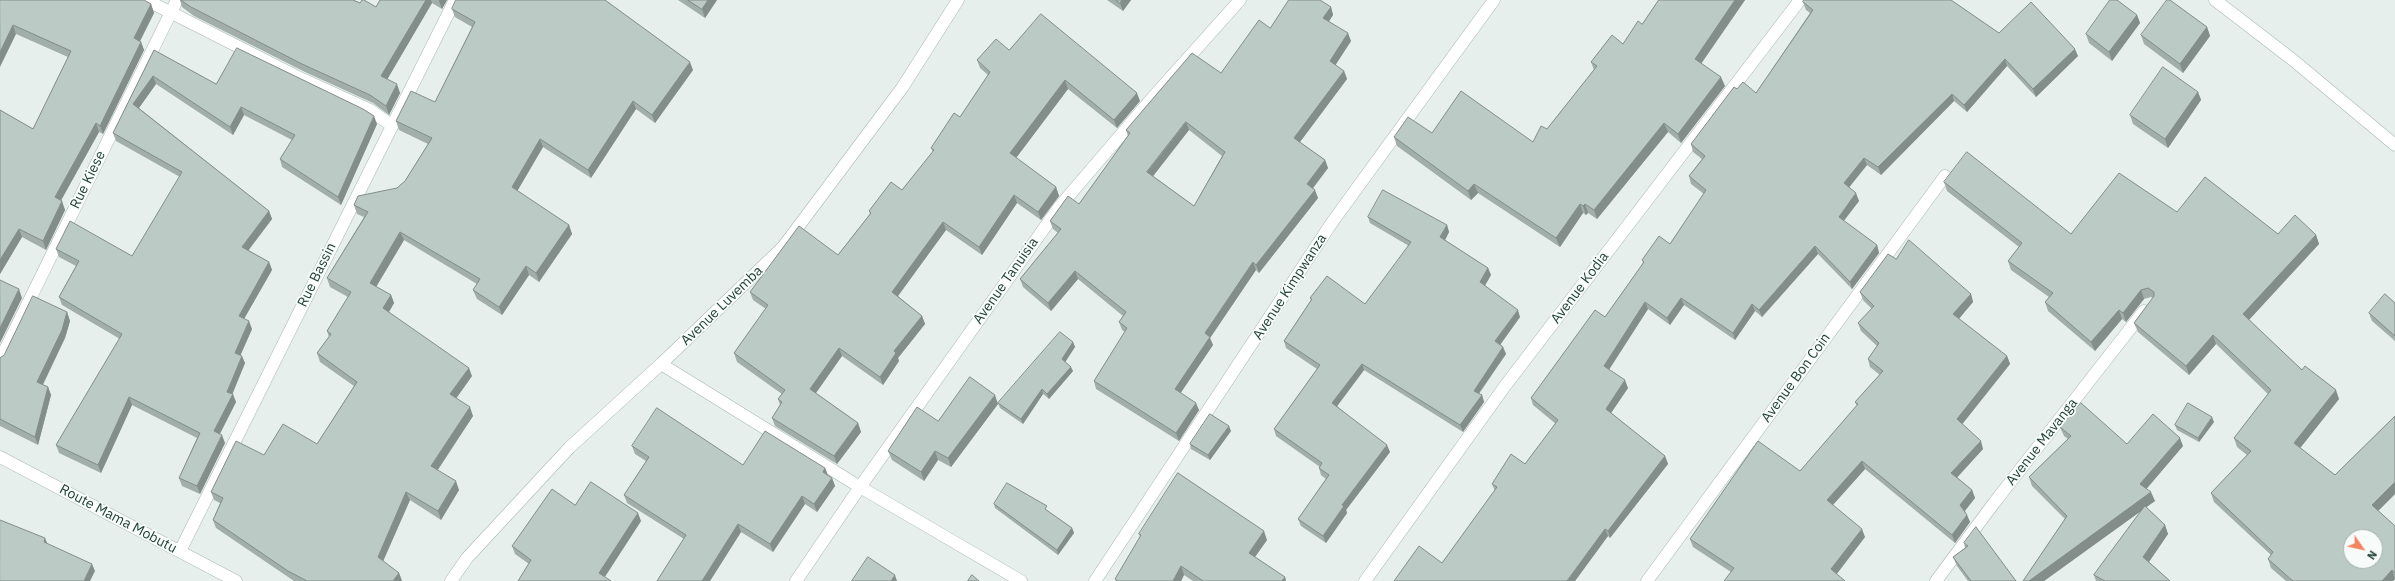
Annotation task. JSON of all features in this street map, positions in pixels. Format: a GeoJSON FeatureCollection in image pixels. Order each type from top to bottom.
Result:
{"type":"FeatureCollection","features":[{"type":"Feature","properties":{"kind":"street"},"geometry":{"type":"LineString","coordinates":[[146,0],[302,79],[370,110],[391,125]]}},
{"type":"Feature","properties":{"kind":"street","name":"Rue Kiese"},"geometry":{"type":"LineString","coordinates":[[0,360],[177,0]]}},
{"type":"Feature","properties":{"kind":"street","name":"Rue Bassin"},"geometry":{"type":"LineString","coordinates":[[180,551],[391,125],[455,0]]}},
{"type":"Feature","properties":{"kind":"street","name":"Avenue Luvemba"},"geometry":{"type":"LineString","coordinates":[[450,581],[467,558],[570,447],[661,364],[783,247],[902,88],[958,0]]}},
{"type":"Feature","properties":{"kind":"street","name":"Avenue Tanuisia"},"geometry":{"type":"LineString","coordinates":[[796,581],[860,487],[1060,206],[1154,95],[1240,0]]}},
{"type":"Feature","properties":{"kind":"street","name":"Avenue Kimpwanza"},"geometry":{"type":"LineString","coordinates":[[1095,581],[1333,221],[1494,0]]}},
{"type":"Feature","properties":{"kind":"street","name":"Avenue Kodia"},"geometry":{"type":"LineString","coordinates":[[1365,581],[1505,386],[1800,0]]}},
{"type":"Feature","properties":{"kind":"street"},"geometry":{"type":"LineString","coordinates":[[2215,0],[2292,60],[2395,145]]}},
{"type":"Feature","properties":{"kind":"street","name":"Avenue Bon Coin"},"geometry":{"type":"LineString","coordinates":[[1647,581],[1945,176]]}},
{"type":"Feature","properties":{"kind":"street","name":"Avenue Mavanga"},"geometry":{"type":"LineString","coordinates":[[1936,581],[1999,497],[2150,304]]}},
{"type":"Feature","properties":{"kind":"street"},"geometry":{"type":"LineString","coordinates":[[661,364],[860,487],[1021,581]]}},
{"type":"Feature","properties":{"kind":"street","name":"Route Mama Mobutu"},"geometry":{"type":"LineString","coordinates":[[0,457],[236,581]]}},
{"type":"Feature","properties":{"kind":"building"},"geometry":{"type":"Polygon","coordinates":[[[0,0],[144,0],[151,4],[134,38],[141,42],[100,126],[96,123],[55,197],[62,201],[43,241],[19,229],[0,260],[0,110],[33,129],[71,51],[13,25],[0,52],[0,0]]]}},
{"type":"Feature","properties":{"kind":"building"},"geometry":{"type":"Polygon","coordinates":[[[181,0],[353,0],[360,3],[364,0],[376,7],[380,0],[426,0],[381,76],[397,84],[386,106],[370,95],[302,64],[191,7],[181,0]]]}},
{"type":"Feature","properties":{"kind":"building"},"geometry":{"type":"Polygon","coordinates":[[[456,0],[605,0],[690,62],[652,115],[633,101],[588,170],[540,139],[512,187],[569,225],[536,273],[526,266],[499,307],[473,290],[480,279],[400,232],[370,283],[391,295],[383,308],[469,368],[450,394],[470,407],[431,466],[456,481],[438,511],[406,492],[378,557],[399,573],[393,581],[307,581],[288,571],[213,520],[223,498],[211,492],[236,441],[264,455],[283,424],[317,444],[357,382],[317,353],[331,334],[327,331],[351,292],[327,278],[368,212],[354,205],[358,196],[397,188],[405,181],[432,138],[396,121],[411,91],[435,102],[475,22],[452,9],[456,0]]]}},
{"type":"Feature","properties":{"kind":"building"},"geometry":{"type":"Polygon","coordinates":[[[688,0],[708,0],[702,9],[688,0]]]}},
{"type":"Feature","properties":{"kind":"building"},"geometry":{"type":"Polygon","coordinates":[[[1289,0],[1320,0],[1331,7],[1323,18],[1348,33],[1330,61],[1344,71],[1294,138],[1325,160],[1307,184],[1315,190],[1256,265],[1253,262],[1205,333],[1210,337],[1175,389],[1196,403],[1176,433],[1094,381],[1127,328],[1119,322],[1126,312],[1075,271],[1048,303],[1020,279],[1061,229],[1050,221],[1068,196],[1079,204],[1130,133],[1126,130],[1192,53],[1221,73],[1259,20],[1270,28],[1289,0]],[[1186,122],[1147,172],[1194,206],[1225,152],[1186,122]]]}},
{"type":"Feature","properties":{"kind":"building"},"geometry":{"type":"Polygon","coordinates":[[[1659,0],[1735,0],[1695,59],[1721,77],[1678,134],[1664,123],[1594,210],[1585,204],[1583,206],[1580,204],[1556,238],[1474,184],[1468,191],[1394,137],[1408,117],[1432,133],[1461,91],[1533,142],[1541,126],[1547,129],[1597,66],[1591,62],[1612,35],[1623,44],[1638,21],[1642,24],[1659,0]]]}},
{"type":"Feature","properties":{"kind":"building"},"geometry":{"type":"Polygon","coordinates":[[[1804,0],[1951,0],[1999,33],[2031,2],[2075,49],[2033,89],[2005,59],[1964,105],[1952,94],[1878,167],[1864,158],[1844,183],[1856,193],[1839,217],[1877,245],[1850,282],[1815,246],[1759,310],[1752,304],[1733,333],[1681,298],[1667,318],[1645,302],[1604,366],[1625,380],[1606,409],[1665,456],[1608,531],[1605,529],[1567,581],[1394,581],[1419,546],[1442,563],[1497,487],[1492,484],[1511,454],[1525,464],[1558,420],[1531,398],[1595,310],[1605,317],[1644,262],[1642,260],[1659,236],[1670,244],[1706,190],[1689,176],[1705,156],[1691,144],[1734,87],[1737,89],[1743,82],[1756,93],[1813,10],[1803,2],[1804,0]]]}},
{"type":"Feature","properties":{"kind":"building"},"geometry":{"type":"Polygon","coordinates":[[[2110,0],[2117,0],[2137,15],[2109,52],[2086,34],[2110,0]]]}},
{"type":"Feature","properties":{"kind":"building"},"geometry":{"type":"Polygon","coordinates":[[[2167,0],[2170,0],[2207,27],[2180,64],[2141,35],[2167,0]]]}},
{"type":"Feature","properties":{"kind":"building"},"geometry":{"type":"Polygon","coordinates":[[[1041,14],[1137,93],[1114,120],[1065,80],[1010,153],[1056,187],[1038,212],[1014,195],[979,247],[943,222],[892,292],[922,316],[894,351],[896,353],[880,377],[839,348],[810,389],[858,423],[834,456],[772,418],[782,402],[778,399],[785,390],[734,353],[768,305],[750,292],[799,226],[838,255],[871,213],[869,211],[891,182],[902,190],[934,150],[931,148],[954,113],[960,117],[990,72],[977,60],[996,39],[1009,50],[1041,14]]]}},
{"type":"Feature","properties":{"kind":"building"},"geometry":{"type":"Polygon","coordinates":[[[237,48],[363,109],[374,116],[338,197],[280,159],[295,135],[241,107],[230,127],[153,76],[133,104],[269,211],[242,247],[269,262],[239,316],[249,321],[235,353],[242,356],[227,392],[233,394],[214,431],[222,435],[197,486],[179,478],[200,433],[129,397],[98,465],[56,445],[122,334],[59,297],[79,261],[56,249],[70,221],[132,256],[182,172],[113,133],[154,50],[216,84],[237,48]]]}},
{"type":"Feature","properties":{"kind":"building"},"geometry":{"type":"Polygon","coordinates":[[[2163,67],[2198,92],[2165,139],[2130,115],[2163,67]]]}},
{"type":"Feature","properties":{"kind":"building"},"geometry":{"type":"Polygon","coordinates":[[[1967,152],[2071,234],[2119,173],[2177,212],[2205,177],[2278,234],[2295,215],[2316,235],[2243,314],[2302,370],[2305,366],[2336,390],[2294,443],[2335,475],[2395,416],[2395,482],[2372,505],[2395,526],[2395,573],[2392,570],[2382,581],[2293,581],[2268,559],[2273,552],[2211,493],[2251,451],[2234,438],[2271,390],[2213,335],[2186,366],[2134,323],[2154,296],[2154,292],[2148,288],[2141,290],[2123,313],[2119,310],[2091,342],[2045,302],[2053,293],[2008,261],[2022,243],[1944,182],[1967,152]]]}},
{"type":"Feature","properties":{"kind":"building"},"geometry":{"type":"Polygon","coordinates":[[[1383,190],[1447,225],[1440,237],[1488,268],[1480,282],[1518,310],[1495,341],[1503,347],[1474,391],[1482,395],[1460,425],[1362,364],[1332,403],[1387,445],[1342,505],[1344,506],[1323,536],[1298,519],[1329,475],[1319,468],[1322,463],[1274,429],[1320,365],[1284,341],[1312,299],[1310,298],[1327,276],[1365,304],[1411,242],[1368,217],[1383,190]]]}},
{"type":"Feature","properties":{"kind":"building"},"geometry":{"type":"Polygon","coordinates":[[[1909,240],[1971,294],[1953,314],[2007,356],[1957,419],[1981,441],[1951,473],[1972,490],[1960,505],[1967,515],[1952,535],[1862,461],[1827,500],[1862,529],[1831,569],[1845,581],[1724,581],[1734,568],[1690,539],[1758,441],[1800,471],[1858,404],[1855,402],[1883,371],[1868,359],[1879,343],[1858,323],[1874,306],[1860,292],[1888,254],[1896,259],[1909,240]]]}},
{"type":"Feature","properties":{"kind":"building"},"geometry":{"type":"Polygon","coordinates":[[[0,280],[19,289],[0,328],[0,280]]]}},
{"type":"Feature","properties":{"kind":"building"},"geometry":{"type":"Polygon","coordinates":[[[2385,294],[2395,303],[2395,336],[2369,313],[2385,294]]]}},
{"type":"Feature","properties":{"kind":"building"},"geometry":{"type":"Polygon","coordinates":[[[33,296],[67,312],[62,330],[37,382],[48,387],[35,437],[0,419],[0,358],[4,355],[33,296]]]}},
{"type":"Feature","properties":{"kind":"building"},"geometry":{"type":"Polygon","coordinates":[[[1060,332],[1073,342],[1062,359],[1071,367],[1047,394],[1042,389],[1021,419],[998,403],[1060,332]]]}},
{"type":"Feature","properties":{"kind":"building"},"geometry":{"type":"Polygon","coordinates":[[[970,377],[995,395],[948,458],[935,451],[921,472],[888,451],[917,407],[938,421],[970,377]]]}},
{"type":"Feature","properties":{"kind":"building"},"geometry":{"type":"Polygon","coordinates":[[[2081,403],[2127,444],[2153,414],[2180,438],[2140,484],[2151,492],[2029,581],[2023,581],[2067,516],[2029,477],[2071,436],[2060,427],[2081,403]]]}},
{"type":"Feature","properties":{"kind":"building"},"geometry":{"type":"Polygon","coordinates":[[[2188,403],[2212,417],[2198,438],[2175,425],[2188,403]]]}},
{"type":"Feature","properties":{"kind":"building"},"geometry":{"type":"Polygon","coordinates":[[[657,408],[743,465],[765,431],[825,468],[823,472],[832,478],[814,504],[802,496],[770,544],[738,524],[702,581],[657,581],[686,535],[624,495],[649,457],[632,446],[657,408]]]}},
{"type":"Feature","properties":{"kind":"building"},"geometry":{"type":"Polygon","coordinates":[[[1210,414],[1229,426],[1208,455],[1190,444],[1210,414]]]}},
{"type":"Feature","properties":{"kind":"building"},"geometry":{"type":"Polygon","coordinates":[[[1178,473],[1264,531],[1249,553],[1285,577],[1282,581],[1203,581],[1181,566],[1173,581],[1118,581],[1115,579],[1141,535],[1139,534],[1178,473]]]}},
{"type":"Feature","properties":{"kind":"building"},"geometry":{"type":"Polygon","coordinates":[[[591,482],[638,513],[599,573],[611,581],[518,581],[531,560],[512,546],[552,489],[575,505],[591,482]]]}},
{"type":"Feature","properties":{"kind":"building"},"geometry":{"type":"Polygon","coordinates":[[[1007,483],[1047,506],[1045,509],[1072,528],[1057,550],[994,504],[1007,483]]]}},
{"type":"Feature","properties":{"kind":"building"},"geometry":{"type":"Polygon","coordinates":[[[2145,506],[2165,525],[2143,557],[2170,581],[2105,581],[2094,575],[2145,506]]]}},
{"type":"Feature","properties":{"kind":"building"},"geometry":{"type":"Polygon","coordinates":[[[0,520],[45,538],[44,542],[92,564],[84,581],[0,581],[0,520]]]}},
{"type":"Feature","properties":{"kind":"building"},"geometry":{"type":"Polygon","coordinates":[[[1976,527],[2016,581],[1971,581],[1953,557],[1968,546],[1964,543],[1976,527]]]}},
{"type":"Feature","properties":{"kind":"building"},"geometry":{"type":"Polygon","coordinates":[[[868,557],[895,575],[891,581],[852,581],[868,557]]]}},
{"type":"Feature","properties":{"kind":"building"},"geometry":{"type":"Polygon","coordinates":[[[972,575],[979,581],[968,581],[972,575]]]}}]}
